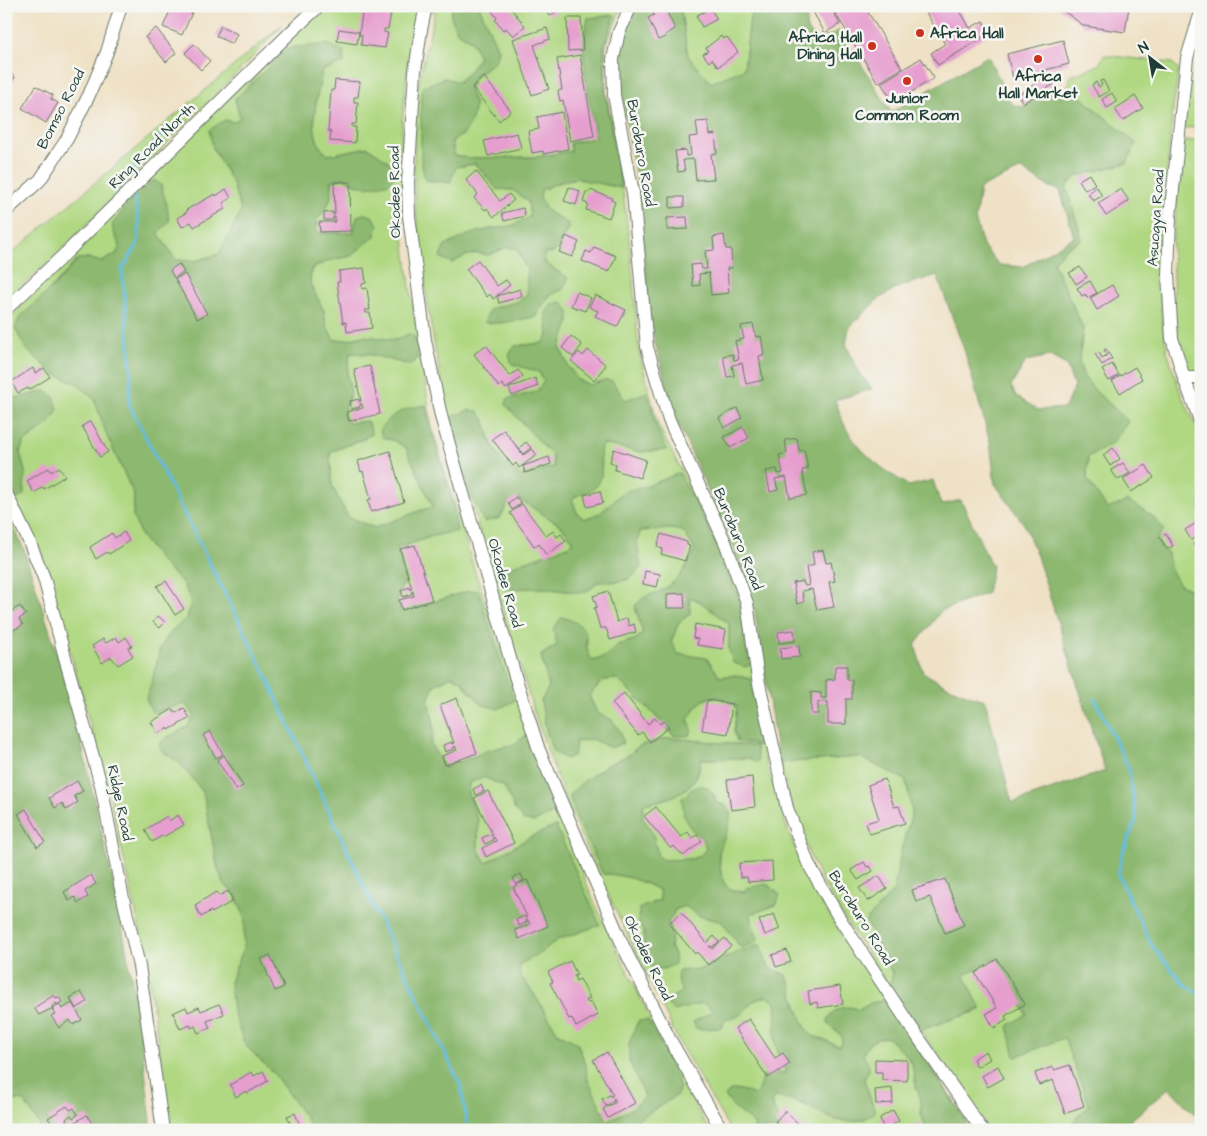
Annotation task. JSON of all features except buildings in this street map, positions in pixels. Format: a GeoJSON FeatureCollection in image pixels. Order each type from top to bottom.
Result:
{"type":"FeatureCollection","features":[{"type":"Feature","properties":{"kind":"street","name":"Bomso Road"},"geometry":{"type":"LineString","coordinates":[[6,211],[40,180],[67,140],[104,60],[121,6]]}},
{"type":"Feature","properties":{"kind":"street","name":"Ring Road North"},"geometry":{"type":"LineString","coordinates":[[6,309],[319,6]]}},
{"type":"Feature","properties":{"kind":"street","name":"Okodee Road"},"geometry":{"type":"LineString","coordinates":[[426,6],[414,71],[408,184],[409,216],[425,340],[442,416],[515,676],[539,750],[624,948],[669,1038],[722,1130]]}},
{"type":"Feature","properties":{"kind":"street","name":"Buroburo Road"},"geometry":{"type":"LineString","coordinates":[[631,6],[619,32],[613,59],[614,95],[633,193],[647,347],[669,420],[725,542],[747,603],[758,679],[787,808],[808,863],[838,916],[982,1130]]}},
{"type":"Feature","properties":{"kind":"street","name":"Asuogya Road"},"geometry":{"type":"LineString","coordinates":[[1201,12],[1186,58],[1183,104],[1170,217],[1168,275],[1172,338],[1201,424]]}},
{"type":"Feature","properties":{"kind":"street"},"geometry":{"type":"LineString","coordinates":[[1184,378],[1201,378]]}},
{"type":"Feature","properties":{"kind":"street","name":"Ridge Road"},"geometry":{"type":"LineString","coordinates":[[6,493],[44,578],[101,785],[122,894],[139,966],[163,1130]]}},
{"type":"Feature","properties":{"kind":"green space"},"geometry":{"type":"Polygon","coordinates":[[[322,6],[407,6],[418,17],[409,51],[402,123],[402,222],[411,295],[432,427],[474,569],[542,771],[593,900],[655,1028],[710,1130],[628,1130],[640,1118],[676,1096],[629,1061],[646,1097],[633,1108],[607,1122],[587,1078],[586,1065],[577,1043],[558,1033],[519,974],[520,964],[540,953],[557,940],[599,925],[532,836],[486,863],[478,849],[478,820],[468,794],[469,783],[483,777],[504,786],[515,810],[527,735],[513,745],[500,747],[445,768],[431,745],[434,732],[428,700],[434,685],[452,676],[462,681],[470,693],[468,591],[402,612],[397,602],[401,587],[406,583],[397,548],[433,536],[457,531],[426,405],[382,437],[395,441],[406,448],[433,507],[375,528],[348,517],[332,486],[330,452],[365,439],[347,423],[343,413],[351,392],[347,376],[350,353],[368,354],[410,365],[417,359],[418,349],[415,337],[396,340],[364,336],[334,340],[326,325],[324,311],[310,284],[311,270],[327,261],[351,256],[375,236],[378,225],[372,216],[354,224],[353,233],[317,234],[316,220],[329,202],[332,181],[344,178],[357,185],[392,164],[368,147],[328,155],[316,138],[314,115],[322,70],[333,68],[288,48],[235,99],[240,117],[213,149],[233,184],[241,211],[219,254],[195,261],[176,260],[158,233],[169,222],[167,206],[114,233],[120,247],[116,254],[101,262],[88,258],[78,259],[15,328],[26,349],[56,375],[77,383],[95,400],[107,436],[134,495],[133,516],[141,536],[162,563],[183,583],[191,602],[187,618],[172,631],[160,648],[155,671],[153,712],[184,704],[191,710],[194,716],[188,727],[168,737],[162,751],[179,762],[203,792],[218,870],[224,884],[235,894],[245,918],[243,950],[230,982],[245,1045],[275,1075],[312,1130],[171,1130],[145,953],[110,796],[50,579],[6,480],[15,499],[25,472],[20,452],[24,442],[50,423],[45,391],[17,398],[6,388],[6,366],[9,361],[6,355],[6,321],[290,35],[322,6]]]}},
{"type":"Feature","properties":{"kind":"green space"},"geometry":{"type":"Polygon","coordinates":[[[436,6],[452,6],[451,16],[457,32],[471,40],[479,57],[469,72],[458,82],[444,78],[423,87],[456,167],[475,164],[497,189],[513,190],[528,202],[530,217],[511,226],[468,235],[445,246],[452,263],[465,256],[477,253],[489,255],[507,247],[517,249],[527,270],[528,295],[517,302],[490,309],[514,319],[535,317],[549,296],[563,289],[568,278],[545,263],[544,253],[569,225],[547,211],[540,199],[541,190],[575,178],[621,188],[605,90],[604,46],[615,16],[588,18],[583,56],[596,138],[570,143],[572,151],[537,157],[467,158],[454,155],[452,141],[464,134],[475,106],[469,89],[475,76],[495,61],[498,50],[479,6],[622,6],[606,46],[606,92],[618,155],[630,247],[639,351],[658,425],[706,519],[741,596],[753,670],[763,754],[790,837],[817,897],[927,1059],[972,1130],[963,1130],[965,1123],[962,1115],[886,1000],[871,1003],[859,1010],[850,1007],[834,1030],[842,1036],[842,1042],[839,1046],[835,1045],[824,1039],[814,1037],[808,1032],[786,975],[769,968],[740,951],[701,969],[678,972],[682,991],[671,998],[694,1005],[702,1003],[709,1006],[712,1012],[693,1022],[697,1029],[721,1028],[726,1019],[740,1015],[753,1001],[767,996],[777,1003],[775,1040],[786,1064],[785,1073],[772,1073],[763,1076],[757,1096],[745,1091],[732,1090],[725,1096],[745,1117],[755,1124],[755,1130],[730,1130],[679,1042],[570,812],[537,721],[504,616],[448,421],[429,314],[416,213],[414,172],[416,94],[436,6]],[[569,323],[548,325],[548,336],[543,343],[515,346],[539,372],[544,382],[536,392],[507,399],[515,415],[552,455],[554,467],[520,476],[504,464],[491,442],[484,418],[449,418],[460,458],[477,507],[500,518],[508,503],[519,499],[560,525],[573,540],[571,545],[539,558],[504,589],[542,588],[582,593],[592,588],[597,582],[628,580],[640,531],[671,529],[683,531],[695,550],[685,568],[672,584],[644,598],[635,606],[643,634],[634,640],[617,645],[607,656],[593,661],[587,653],[587,638],[557,645],[541,655],[549,687],[541,702],[553,752],[575,742],[592,739],[611,748],[612,720],[597,713],[589,695],[603,680],[617,679],[674,736],[692,730],[688,719],[705,699],[717,697],[736,706],[736,675],[720,677],[707,659],[677,654],[671,642],[679,622],[690,614],[689,597],[700,602],[729,623],[729,649],[739,599],[705,521],[679,474],[647,486],[623,492],[600,513],[584,519],[577,513],[572,499],[579,494],[593,489],[602,466],[599,451],[602,444],[641,452],[666,449],[655,424],[651,404],[625,400],[612,381],[605,380],[590,385],[578,380],[567,366],[560,347],[569,323]],[[737,710],[734,731],[737,741],[737,710]],[[669,738],[644,744],[635,749],[631,754],[607,765],[569,795],[576,816],[603,874],[618,875],[632,879],[659,890],[660,900],[651,903],[644,932],[644,951],[674,954],[670,947],[672,935],[668,922],[676,909],[685,906],[699,916],[722,921],[741,948],[758,938],[752,924],[751,914],[776,905],[746,892],[730,889],[722,882],[719,852],[728,828],[730,814],[724,804],[716,803],[714,794],[683,813],[706,849],[701,855],[692,859],[663,860],[658,857],[652,833],[642,815],[644,804],[673,796],[689,786],[699,770],[701,759],[749,758],[757,761],[756,746],[669,738]]]}},
{"type":"Feature","properties":{"kind":"green space"},"geometry":{"type":"Polygon","coordinates":[[[452,6],[479,6],[498,50],[495,61],[475,76],[469,89],[475,106],[472,120],[464,134],[452,141],[454,155],[467,158],[537,157],[571,151],[570,143],[595,138],[584,63],[585,33],[588,18],[615,15],[604,46],[605,90],[621,188],[575,178],[541,190],[540,199],[547,211],[570,225],[554,253],[544,253],[545,263],[568,278],[563,289],[549,296],[535,317],[502,323],[484,322],[490,309],[517,302],[527,295],[527,270],[517,249],[507,247],[489,255],[477,253],[465,256],[452,263],[440,257],[445,246],[468,235],[511,226],[530,217],[528,201],[513,190],[497,189],[475,164],[456,167],[450,183],[425,180],[421,159],[421,96],[423,87],[444,78],[459,82],[469,72],[479,57],[471,40],[457,32],[451,16],[452,6]]]}},
{"type":"Feature","properties":{"kind":"green space"},"geometry":{"type":"Polygon","coordinates":[[[636,6],[680,6],[688,56],[711,83],[744,69],[750,18],[755,6],[809,6],[806,27],[817,42],[840,30],[891,112],[988,56],[1011,104],[1023,107],[1051,90],[1076,93],[1136,143],[1127,163],[1077,176],[1066,186],[1082,239],[1066,248],[1053,262],[1083,328],[1079,363],[1084,377],[1095,391],[1128,421],[1112,444],[1088,457],[1087,479],[1107,509],[1128,501],[1151,515],[1164,529],[1156,541],[1168,554],[1170,568],[1179,584],[1198,594],[1201,593],[1201,1121],[1169,1088],[1119,1130],[1070,1130],[1069,1126],[1089,1105],[1064,1038],[1015,1057],[1008,1026],[1027,1014],[994,959],[964,975],[981,1009],[920,1030],[889,986],[893,974],[866,921],[894,890],[902,847],[912,813],[906,780],[860,757],[779,763],[753,601],[731,541],[676,419],[655,342],[649,309],[637,184],[621,93],[619,50],[636,6]],[[1022,169],[980,188],[975,219],[983,246],[999,265],[1023,267],[1074,237],[1060,190],[1045,184],[1022,169]],[[937,275],[896,288],[876,301],[849,328],[846,344],[856,367],[872,389],[835,400],[845,427],[853,439],[867,455],[883,468],[909,486],[933,480],[941,505],[961,500],[992,567],[987,593],[941,611],[915,645],[923,672],[953,689],[985,700],[1012,803],[1105,771],[1037,556],[1024,524],[995,484],[990,442],[965,352],[937,275]],[[1050,356],[1026,361],[1011,386],[1016,396],[1038,410],[1065,408],[1074,386],[1066,365],[1050,356]]]}},
{"type":"Feature","properties":{"kind":"green space"},"geometry":{"type":"Polygon","coordinates":[[[680,6],[755,6],[750,18],[744,69],[711,83],[688,56],[680,6]]]}},
{"type":"Feature","properties":{"kind":"green space"},"geometry":{"type":"Polygon","coordinates":[[[282,25],[248,62],[50,261],[6,301],[6,258],[282,25]]]}},
{"type":"Feature","properties":{"kind":"green space"},"geometry":{"type":"Polygon","coordinates":[[[328,44],[343,51],[344,63],[322,71],[314,116],[316,138],[328,155],[368,147],[392,164],[396,173],[389,183],[376,186],[361,186],[344,178],[332,181],[329,202],[316,221],[317,233],[353,233],[357,216],[364,214],[372,216],[378,225],[375,236],[351,256],[327,261],[311,269],[310,284],[324,311],[326,325],[334,340],[364,336],[396,340],[408,334],[415,337],[418,349],[417,359],[410,365],[368,354],[350,353],[347,376],[351,392],[343,413],[348,423],[367,421],[370,426],[371,435],[330,452],[332,486],[348,517],[375,528],[433,507],[406,448],[395,441],[382,437],[380,429],[390,418],[400,412],[426,405],[429,423],[453,505],[457,531],[433,536],[398,548],[406,583],[401,587],[397,602],[402,612],[468,591],[478,590],[514,701],[498,709],[481,704],[462,681],[452,676],[434,685],[428,700],[433,720],[431,745],[445,768],[489,750],[513,745],[527,735],[556,812],[534,822],[524,821],[515,810],[504,786],[483,777],[469,783],[468,794],[478,820],[478,849],[486,863],[532,836],[556,826],[600,925],[557,940],[540,953],[520,964],[519,974],[558,1033],[577,1043],[586,1065],[587,1078],[607,1121],[633,1108],[645,1097],[629,1061],[629,1043],[638,1021],[648,1020],[673,1068],[680,1088],[676,1096],[640,1118],[628,1130],[312,1130],[275,1075],[245,1045],[233,1012],[230,982],[243,950],[245,918],[235,894],[224,884],[218,870],[203,792],[179,762],[162,751],[159,744],[187,727],[194,716],[191,710],[184,704],[152,712],[146,698],[160,648],[172,631],[187,618],[191,602],[183,583],[162,563],[141,536],[133,516],[134,495],[107,436],[95,400],[77,383],[56,375],[26,349],[15,328],[19,318],[54,286],[78,259],[88,258],[101,262],[116,254],[120,246],[112,225],[130,201],[154,180],[161,185],[169,222],[158,233],[176,260],[195,261],[219,254],[241,211],[233,184],[213,148],[209,130],[225,120],[234,122],[240,117],[235,99],[288,48],[328,44]]]}},
{"type":"Feature","properties":{"kind":"green space"},"geometry":{"type":"Polygon","coordinates":[[[1104,55],[1172,63],[1178,68],[1158,263],[1162,321],[1167,351],[1181,394],[1201,436],[1201,593],[1198,594],[1179,584],[1170,568],[1168,554],[1156,541],[1107,509],[1087,479],[1088,457],[1112,444],[1128,421],[1095,391],[1084,377],[1079,363],[1083,328],[1053,262],[1066,248],[1082,239],[1066,187],[1077,176],[1127,163],[1076,93],[1065,92],[1071,76],[1099,65],[1104,55]]]}},
{"type":"Feature","properties":{"kind":"green space"},"geometry":{"type":"Polygon","coordinates":[[[1201,80],[1201,127],[1183,128],[1189,86],[1201,80]]]}},
{"type":"Feature","properties":{"kind":"green space"},"geometry":{"type":"Polygon","coordinates":[[[1201,140],[1201,375],[1187,375],[1175,329],[1172,246],[1184,141],[1201,140]]]}},
{"type":"Feature","properties":{"kind":"green space"},"geometry":{"type":"Polygon","coordinates":[[[562,302],[569,312],[569,323],[560,347],[568,366],[578,380],[590,385],[605,380],[612,381],[625,400],[647,392],[655,424],[666,450],[641,452],[602,444],[600,479],[593,489],[572,499],[577,513],[584,519],[600,513],[623,492],[647,486],[679,473],[705,521],[739,599],[750,665],[746,667],[733,663],[729,649],[729,623],[700,602],[689,597],[690,614],[679,622],[671,642],[678,654],[707,658],[720,677],[736,675],[751,679],[755,699],[759,745],[737,741],[734,731],[737,706],[717,697],[705,699],[698,705],[688,719],[692,730],[689,736],[674,736],[617,679],[603,680],[589,696],[597,713],[612,720],[620,731],[623,743],[611,748],[592,739],[576,742],[574,755],[566,759],[553,752],[546,729],[541,701],[549,687],[541,655],[557,645],[553,629],[562,617],[574,621],[584,631],[589,654],[593,661],[607,656],[617,645],[634,640],[643,634],[635,606],[643,598],[671,584],[685,568],[695,549],[683,531],[671,529],[640,531],[637,543],[641,567],[627,579],[616,582],[597,582],[592,588],[582,593],[542,588],[504,589],[496,572],[571,545],[573,540],[560,525],[519,499],[508,503],[500,518],[484,522],[468,484],[449,418],[469,410],[478,411],[498,456],[520,476],[554,467],[552,455],[506,405],[507,399],[536,392],[544,382],[539,372],[512,364],[509,355],[515,346],[543,343],[548,336],[546,312],[552,304],[562,302]]]}},
{"type":"Feature","properties":{"kind":"green space"},"geometry":{"type":"Polygon","coordinates":[[[6,388],[17,398],[45,391],[54,396],[58,409],[50,423],[24,442],[20,452],[25,472],[24,495],[16,500],[6,479],[6,388]]]}},
{"type":"Feature","properties":{"kind":"green space"},"geometry":{"type":"Polygon","coordinates":[[[6,509],[24,550],[71,698],[117,900],[138,1013],[152,1130],[43,1130],[24,1101],[6,1099],[6,509]]]}},
{"type":"Feature","properties":{"kind":"green space"},"geometry":{"type":"Polygon","coordinates":[[[669,738],[756,746],[758,761],[755,762],[749,758],[701,759],[699,770],[694,779],[682,792],[665,799],[644,804],[642,815],[652,833],[658,857],[663,860],[692,859],[701,855],[706,849],[701,838],[687,823],[682,798],[692,789],[702,786],[706,787],[710,790],[716,803],[724,805],[729,809],[730,822],[719,852],[722,877],[726,886],[734,891],[746,892],[746,888],[767,884],[780,895],[776,905],[751,914],[752,924],[758,938],[756,943],[741,948],[722,922],[699,916],[685,906],[676,909],[668,922],[672,935],[670,947],[674,954],[675,964],[664,969],[652,968],[644,951],[644,932],[638,921],[640,908],[660,900],[659,890],[618,875],[603,874],[576,816],[569,795],[584,781],[607,765],[631,754],[635,749],[644,744],[669,738]]]}},
{"type":"Feature","properties":{"kind":"green space"},"geometry":{"type":"Polygon","coordinates":[[[860,757],[906,780],[912,813],[902,847],[894,890],[866,921],[893,975],[889,986],[840,912],[818,873],[798,824],[779,763],[860,757]]]}},
{"type":"Feature","properties":{"kind":"green space"},"geometry":{"type":"Polygon","coordinates":[[[760,945],[769,968],[786,975],[791,984],[792,993],[805,1028],[813,1036],[839,1046],[842,1042],[842,1036],[828,1024],[828,1018],[833,1013],[841,1008],[850,1007],[859,1010],[871,1003],[886,1000],[962,1115],[965,1123],[964,1129],[927,1130],[921,1113],[921,1100],[916,1086],[912,1063],[887,1037],[871,1042],[863,1056],[869,1066],[864,1080],[875,1112],[864,1119],[843,1121],[791,1099],[775,1097],[771,1103],[781,1122],[778,1130],[755,1130],[754,1124],[733,1107],[725,1096],[732,1090],[745,1091],[756,1096],[763,1076],[772,1073],[785,1073],[786,1064],[777,1051],[775,1035],[776,1003],[767,996],[753,1001],[740,1015],[726,1019],[721,1028],[697,1029],[693,1022],[712,1012],[709,1006],[702,1003],[674,1011],[668,1005],[671,998],[682,991],[677,981],[678,971],[701,969],[740,951],[760,945]]]}},
{"type":"Feature","properties":{"kind":"green space"},"geometry":{"type":"Polygon","coordinates":[[[994,959],[1027,1014],[1016,1057],[1064,1037],[1089,1105],[1069,1126],[1070,1130],[989,1130],[920,1030],[981,1010],[964,974],[994,959]]]}},
{"type":"Feature","properties":{"kind":"green space"},"geometry":{"type":"Polygon","coordinates":[[[887,1037],[912,1063],[916,1086],[921,1100],[921,1114],[927,1130],[865,1130],[847,1125],[845,1130],[778,1130],[781,1122],[771,1103],[775,1097],[799,1103],[836,1121],[875,1112],[864,1080],[866,1074],[863,1056],[871,1042],[887,1037]]]}},
{"type":"Feature","properties":{"kind":"green space"},"geometry":{"type":"Polygon","coordinates":[[[6,1099],[24,1101],[43,1130],[6,1130],[6,1099]]]}},
{"type":"Feature","properties":{"kind":"waterway"},"geometry":{"type":"LineString","coordinates":[[124,188],[123,182],[163,133]]}},
{"type":"Feature","properties":{"kind":"waterway"},"geometry":{"type":"LineString","coordinates":[[133,195],[139,224],[138,244],[122,270],[131,368],[129,404],[263,669],[375,910],[461,1086],[468,1130]]}},
{"type":"Feature","properties":{"kind":"waterway"},"geometry":{"type":"LineString","coordinates":[[1095,699],[1129,769],[1136,819],[1122,855],[1118,875],[1152,946],[1184,984],[1201,995]]}},
{"type":"Feature","properties":{"kind":"place","name":"Africa Hall"},"geometry":{"type":"Point","coordinates":[920,33]}},
{"type":"Feature","properties":{"kind":"place","name":"Africa Hall Dining Hall"},"geometry":{"type":"Point","coordinates":[872,46]}},
{"type":"Feature","properties":{"kind":"place","name":"Africa Hall Market"},"geometry":{"type":"Point","coordinates":[1038,59]}},
{"type":"Feature","properties":{"kind":"place","name":"Junior Common Room"},"geometry":{"type":"Point","coordinates":[907,81]}}]}
